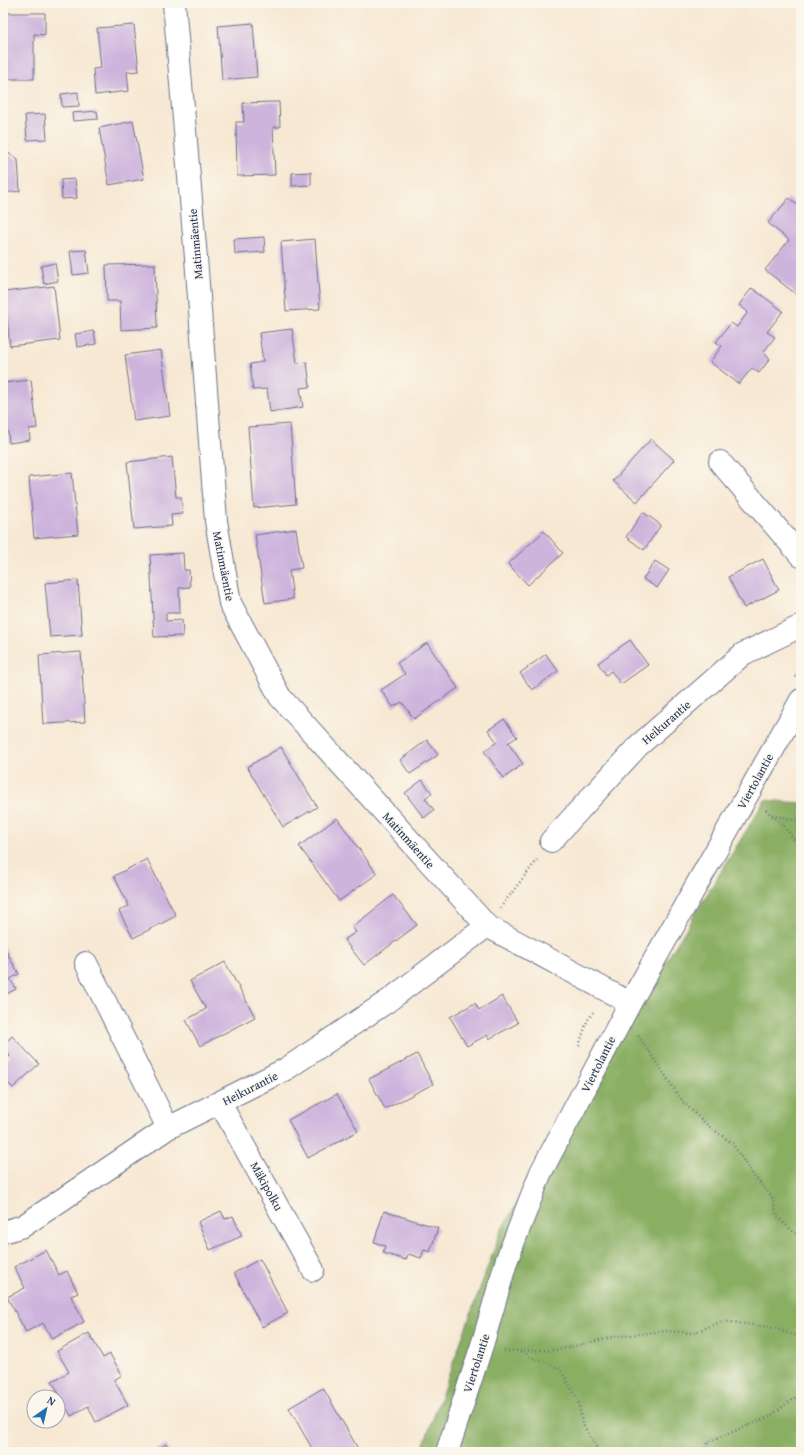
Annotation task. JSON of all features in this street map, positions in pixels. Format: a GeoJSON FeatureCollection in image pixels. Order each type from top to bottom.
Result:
{"type":"FeatureCollection","features":[{"type":"Feature","properties":{"kind":"street","name":"Matinmäentie"},"geometry":{"type":"LineString","coordinates":[[174,3],[196,258],[216,521],[230,603],[280,696],[487,926],[626,1010]]}},
{"type":"Feature","properties":{"kind":"street"},"geometry":{"type":"LineString","coordinates":[[720,462],[801,556]]}},
{"type":"Feature","properties":{"kind":"street","name":"Heikurantie"},"geometry":{"type":"LineString","coordinates":[[551,841],[638,746],[743,654],[801,626]]}},
{"type":"Feature","properties":{"kind":"street","name":"Viertolantie"},"geometry":{"type":"LineString","coordinates":[[447,1452],[483,1342],[507,1259],[541,1172],[626,1010],[801,700]]}},
{"type":"Feature","properties":{"kind":"street","name":"Heikurantie"},"geometry":{"type":"LineString","coordinates":[[3,1232],[23,1226],[168,1128],[220,1103],[292,1065],[388,1001],[487,926]]}},
{"type":"Feature","properties":{"kind":"street"},"geometry":{"type":"LineString","coordinates":[[86,963],[168,1128]]}},
{"type":"Feature","properties":{"kind":"street","name":"Mäkipolku"},"geometry":{"type":"LineString","coordinates":[[220,1103],[313,1270]]}},
{"type":"Feature","properties":{"kind":"path"},"geometry":{"type":"LineString","coordinates":[[748,794],[784,826],[801,849]]}},
{"type":"Feature","properties":{"kind":"path"},"geometry":{"type":"LineString","coordinates":[[772,815],[801,821]]}},
{"type":"Feature","properties":{"kind":"path"},"geometry":{"type":"LineString","coordinates":[[487,926],[551,841]]}},
{"type":"Feature","properties":{"kind":"path"},"geometry":{"type":"LineString","coordinates":[[626,1010],[644,1044],[682,1102],[707,1125],[732,1143],[753,1175],[772,1197],[777,1216],[791,1230],[801,1237]]}},
{"type":"Feature","properties":{"kind":"path"},"geometry":{"type":"LineString","coordinates":[[483,1342],[502,1351],[557,1350],[613,1337],[666,1331],[693,1333],[723,1321],[775,1328],[801,1338]]}},
{"type":"Feature","properties":{"kind":"path"},"geometry":{"type":"LineString","coordinates":[[522,1350],[530,1357],[546,1362],[560,1369],[578,1400],[582,1423],[598,1452]]}},
{"type":"Feature","properties":{"kind":"path"},"geometry":{"type":"LineString","coordinates":[[705,1452],[708,1442],[769,1417],[801,1395]]}},
{"type":"Feature","properties":{"kind":"green space"},"geometry":{"type":"Polygon","coordinates":[[[765,800],[801,803],[801,1452],[421,1452],[501,1230],[765,800]]]}},
{"type":"Feature","properties":{"kind":"building"},"geometry":{"type":"Polygon","coordinates":[[[4,13],[45,13],[45,35],[34,34],[34,79],[3,79],[4,13]]]}},
{"type":"Feature","properties":{"kind":"building"},"geometry":{"type":"Polygon","coordinates":[[[253,23],[257,77],[222,80],[218,26],[253,23]]]}},
{"type":"Feature","properties":{"kind":"building"},"geometry":{"type":"Polygon","coordinates":[[[134,25],[139,71],[127,72],[129,91],[95,95],[93,69],[101,68],[97,28],[134,25]]]}},
{"type":"Feature","properties":{"kind":"building"},"geometry":{"type":"Polygon","coordinates":[[[78,92],[79,106],[62,107],[61,94],[78,92]]]}},
{"type":"Feature","properties":{"kind":"building"},"geometry":{"type":"Polygon","coordinates":[[[279,102],[280,127],[273,127],[275,175],[237,176],[236,122],[244,122],[243,103],[279,102]]]}},
{"type":"Feature","properties":{"kind":"building"},"geometry":{"type":"Polygon","coordinates":[[[97,111],[98,119],[73,121],[72,113],[97,111]]]}},
{"type":"Feature","properties":{"kind":"building"},"geometry":{"type":"Polygon","coordinates":[[[45,114],[47,139],[27,140],[25,115],[45,114]]]}},
{"type":"Feature","properties":{"kind":"building"},"geometry":{"type":"Polygon","coordinates":[[[133,121],[144,179],[109,185],[99,128],[133,121]]]}},
{"type":"Feature","properties":{"kind":"building"},"geometry":{"type":"Polygon","coordinates":[[[3,149],[18,160],[20,191],[3,193],[3,149]]]}},
{"type":"Feature","properties":{"kind":"building"},"geometry":{"type":"Polygon","coordinates":[[[311,172],[311,185],[292,186],[292,173],[311,172]]]}},
{"type":"Feature","properties":{"kind":"building"},"geometry":{"type":"Polygon","coordinates":[[[75,179],[77,198],[62,199],[61,180],[75,179]]]}},
{"type":"Feature","properties":{"kind":"building"},"geometry":{"type":"Polygon","coordinates":[[[789,198],[801,208],[801,298],[765,270],[789,240],[768,223],[789,198]]]}},
{"type":"Feature","properties":{"kind":"building"},"geometry":{"type":"Polygon","coordinates":[[[264,237],[265,252],[235,254],[234,239],[264,237]]]}},
{"type":"Feature","properties":{"kind":"building"},"geometry":{"type":"Polygon","coordinates":[[[315,239],[320,309],[286,311],[281,242],[315,239]]]}},
{"type":"Feature","properties":{"kind":"building"},"geometry":{"type":"Polygon","coordinates":[[[86,250],[89,273],[73,275],[70,251],[86,250]]]}},
{"type":"Feature","properties":{"kind":"building"},"geometry":{"type":"Polygon","coordinates":[[[55,263],[58,281],[44,284],[41,266],[55,263]]]}},
{"type":"Feature","properties":{"kind":"building"},"geometry":{"type":"Polygon","coordinates":[[[155,264],[157,328],[121,330],[120,301],[107,301],[106,265],[155,264]]]}},
{"type":"Feature","properties":{"kind":"building"},"geometry":{"type":"Polygon","coordinates":[[[54,286],[60,340],[10,346],[4,292],[54,286]]]}},
{"type":"Feature","properties":{"kind":"building"},"geometry":{"type":"Polygon","coordinates":[[[752,288],[783,311],[767,332],[775,337],[763,353],[770,359],[759,373],[752,368],[739,384],[710,362],[722,346],[716,342],[731,323],[737,327],[748,312],[739,305],[752,288]]]}},
{"type":"Feature","properties":{"kind":"building"},"geometry":{"type":"Polygon","coordinates":[[[292,329],[297,363],[307,362],[310,387],[300,388],[303,407],[270,412],[267,389],[253,390],[250,364],[263,362],[259,333],[292,329]]]}},
{"type":"Feature","properties":{"kind":"building"},"geometry":{"type":"Polygon","coordinates":[[[94,331],[96,344],[77,347],[75,334],[94,331]]]}},
{"type":"Feature","properties":{"kind":"building"},"geometry":{"type":"Polygon","coordinates":[[[161,350],[170,416],[134,421],[125,355],[161,350]]]}},
{"type":"Feature","properties":{"kind":"building"},"geometry":{"type":"Polygon","coordinates":[[[31,380],[37,428],[29,429],[30,440],[9,443],[8,431],[3,432],[3,383],[31,380]]]}},
{"type":"Feature","properties":{"kind":"building"},"geometry":{"type":"Polygon","coordinates":[[[290,424],[296,504],[254,508],[248,427],[290,424]]]}},
{"type":"Feature","properties":{"kind":"building"},"geometry":{"type":"Polygon","coordinates":[[[651,439],[674,460],[637,502],[613,481],[651,439]]]}},
{"type":"Feature","properties":{"kind":"building"},"geometry":{"type":"Polygon","coordinates":[[[172,457],[176,497],[181,497],[183,514],[171,515],[172,526],[134,529],[127,462],[172,457]]]}},
{"type":"Feature","properties":{"kind":"building"},"geometry":{"type":"Polygon","coordinates":[[[72,473],[78,534],[34,538],[29,477],[72,473]]]}},
{"type":"Feature","properties":{"kind":"building"},"geometry":{"type":"Polygon","coordinates":[[[643,512],[661,525],[644,550],[626,537],[643,512]]]}},
{"type":"Feature","properties":{"kind":"building"},"geometry":{"type":"Polygon","coordinates":[[[296,529],[302,568],[289,570],[293,599],[265,603],[255,535],[296,529]]]}},
{"type":"Feature","properties":{"kind":"building"},"geometry":{"type":"Polygon","coordinates":[[[544,531],[563,553],[528,585],[508,564],[544,531]]]}},
{"type":"Feature","properties":{"kind":"building"},"geometry":{"type":"Polygon","coordinates":[[[183,553],[184,570],[189,570],[190,587],[179,588],[180,613],[166,613],[166,621],[182,620],[183,636],[154,637],[150,555],[183,553]]]}},
{"type":"Feature","properties":{"kind":"building"},"geometry":{"type":"Polygon","coordinates":[[[763,559],[779,590],[744,608],[728,577],[763,559]]]}},
{"type":"Feature","properties":{"kind":"building"},"geometry":{"type":"Polygon","coordinates":[[[655,561],[669,570],[657,588],[643,579],[655,561]]]}},
{"type":"Feature","properties":{"kind":"building"},"geometry":{"type":"Polygon","coordinates":[[[78,580],[82,635],[50,637],[45,583],[78,580]]]}},
{"type":"Feature","properties":{"kind":"building"},"geometry":{"type":"Polygon","coordinates":[[[630,640],[648,665],[621,684],[611,671],[606,675],[598,663],[630,640]]]}},
{"type":"Feature","properties":{"kind":"building"},"geometry":{"type":"Polygon","coordinates":[[[427,643],[458,688],[414,719],[402,702],[393,707],[381,690],[405,674],[397,663],[427,643]]]}},
{"type":"Feature","properties":{"kind":"building"},"geometry":{"type":"Polygon","coordinates":[[[81,652],[85,722],[43,724],[39,655],[81,652]]]}},
{"type":"Feature","properties":{"kind":"building"},"geometry":{"type":"Polygon","coordinates":[[[546,654],[558,671],[532,690],[520,673],[546,654]]]}},
{"type":"Feature","properties":{"kind":"building"},"geometry":{"type":"Polygon","coordinates":[[[504,719],[517,737],[508,743],[523,764],[504,778],[484,751],[497,742],[488,730],[504,719]]]}},
{"type":"Feature","properties":{"kind":"building"},"geometry":{"type":"Polygon","coordinates":[[[427,740],[438,755],[410,774],[400,760],[427,740]]]}},
{"type":"Feature","properties":{"kind":"building"},"geometry":{"type":"Polygon","coordinates":[[[281,747],[317,807],[283,827],[247,767],[281,747]]]}},
{"type":"Feature","properties":{"kind":"building"},"geometry":{"type":"Polygon","coordinates":[[[422,780],[432,793],[425,798],[434,810],[424,818],[405,793],[422,780]]]}},
{"type":"Feature","properties":{"kind":"building"},"geometry":{"type":"Polygon","coordinates":[[[337,818],[377,874],[339,901],[299,846],[337,818]]]}},
{"type":"Feature","properties":{"kind":"building"},"geometry":{"type":"Polygon","coordinates":[[[147,859],[176,916],[133,938],[119,911],[129,906],[114,876],[147,859]]]}},
{"type":"Feature","properties":{"kind":"building"},"geometry":{"type":"Polygon","coordinates":[[[393,895],[417,925],[364,965],[344,940],[356,932],[352,927],[393,895]]]}},
{"type":"Feature","properties":{"kind":"building"},"geometry":{"type":"Polygon","coordinates":[[[3,946],[19,974],[10,979],[16,989],[3,996],[3,946]]]}},
{"type":"Feature","properties":{"kind":"building"},"geometry":{"type":"Polygon","coordinates":[[[225,962],[255,1017],[200,1046],[186,1020],[206,1009],[190,981],[225,962]]]}},
{"type":"Feature","properties":{"kind":"building"},"geometry":{"type":"Polygon","coordinates":[[[502,996],[518,1023],[489,1039],[487,1035],[467,1046],[450,1017],[475,1003],[479,1010],[502,996]]]}},
{"type":"Feature","properties":{"kind":"building"},"geometry":{"type":"Polygon","coordinates":[[[12,1036],[39,1064],[13,1088],[3,1078],[3,1062],[10,1056],[3,1048],[3,1045],[12,1036]]]}},
{"type":"Feature","properties":{"kind":"building"},"geometry":{"type":"Polygon","coordinates":[[[417,1054],[433,1084],[385,1109],[369,1079],[417,1054]]]}},
{"type":"Feature","properties":{"kind":"building"},"geometry":{"type":"Polygon","coordinates":[[[337,1094],[358,1131],[308,1158],[288,1120],[337,1094]]]}},
{"type":"Feature","properties":{"kind":"building"},"geometry":{"type":"Polygon","coordinates":[[[221,1211],[225,1219],[233,1216],[242,1236],[210,1250],[198,1222],[221,1211]]]}},
{"type":"Feature","properties":{"kind":"building"},"geometry":{"type":"Polygon","coordinates":[[[384,1211],[438,1228],[430,1252],[424,1250],[421,1258],[408,1254],[406,1260],[383,1253],[385,1246],[374,1242],[384,1211]]]}},
{"type":"Feature","properties":{"kind":"building"},"geometry":{"type":"Polygon","coordinates":[[[46,1250],[59,1275],[67,1271],[78,1293],[71,1296],[84,1322],[52,1339],[43,1323],[26,1332],[7,1297],[25,1288],[14,1267],[46,1250]]]}},
{"type":"Feature","properties":{"kind":"building"},"geometry":{"type":"Polygon","coordinates":[[[260,1259],[288,1313],[262,1327],[234,1273],[260,1259]]]}},
{"type":"Feature","properties":{"kind":"building"},"geometry":{"type":"Polygon","coordinates":[[[89,1333],[103,1358],[110,1354],[122,1375],[114,1380],[128,1405],[96,1422],[88,1406],[71,1416],[66,1407],[66,1389],[56,1389],[52,1381],[69,1372],[57,1351],[89,1333]]]}},
{"type":"Feature","properties":{"kind":"building"},"geometry":{"type":"Polygon","coordinates":[[[323,1388],[360,1452],[314,1452],[289,1408],[323,1388]]]}},
{"type":"Feature","properties":{"kind":"building"},"geometry":{"type":"Polygon","coordinates":[[[166,1444],[170,1452],[151,1452],[158,1449],[166,1444]]]}}]}
